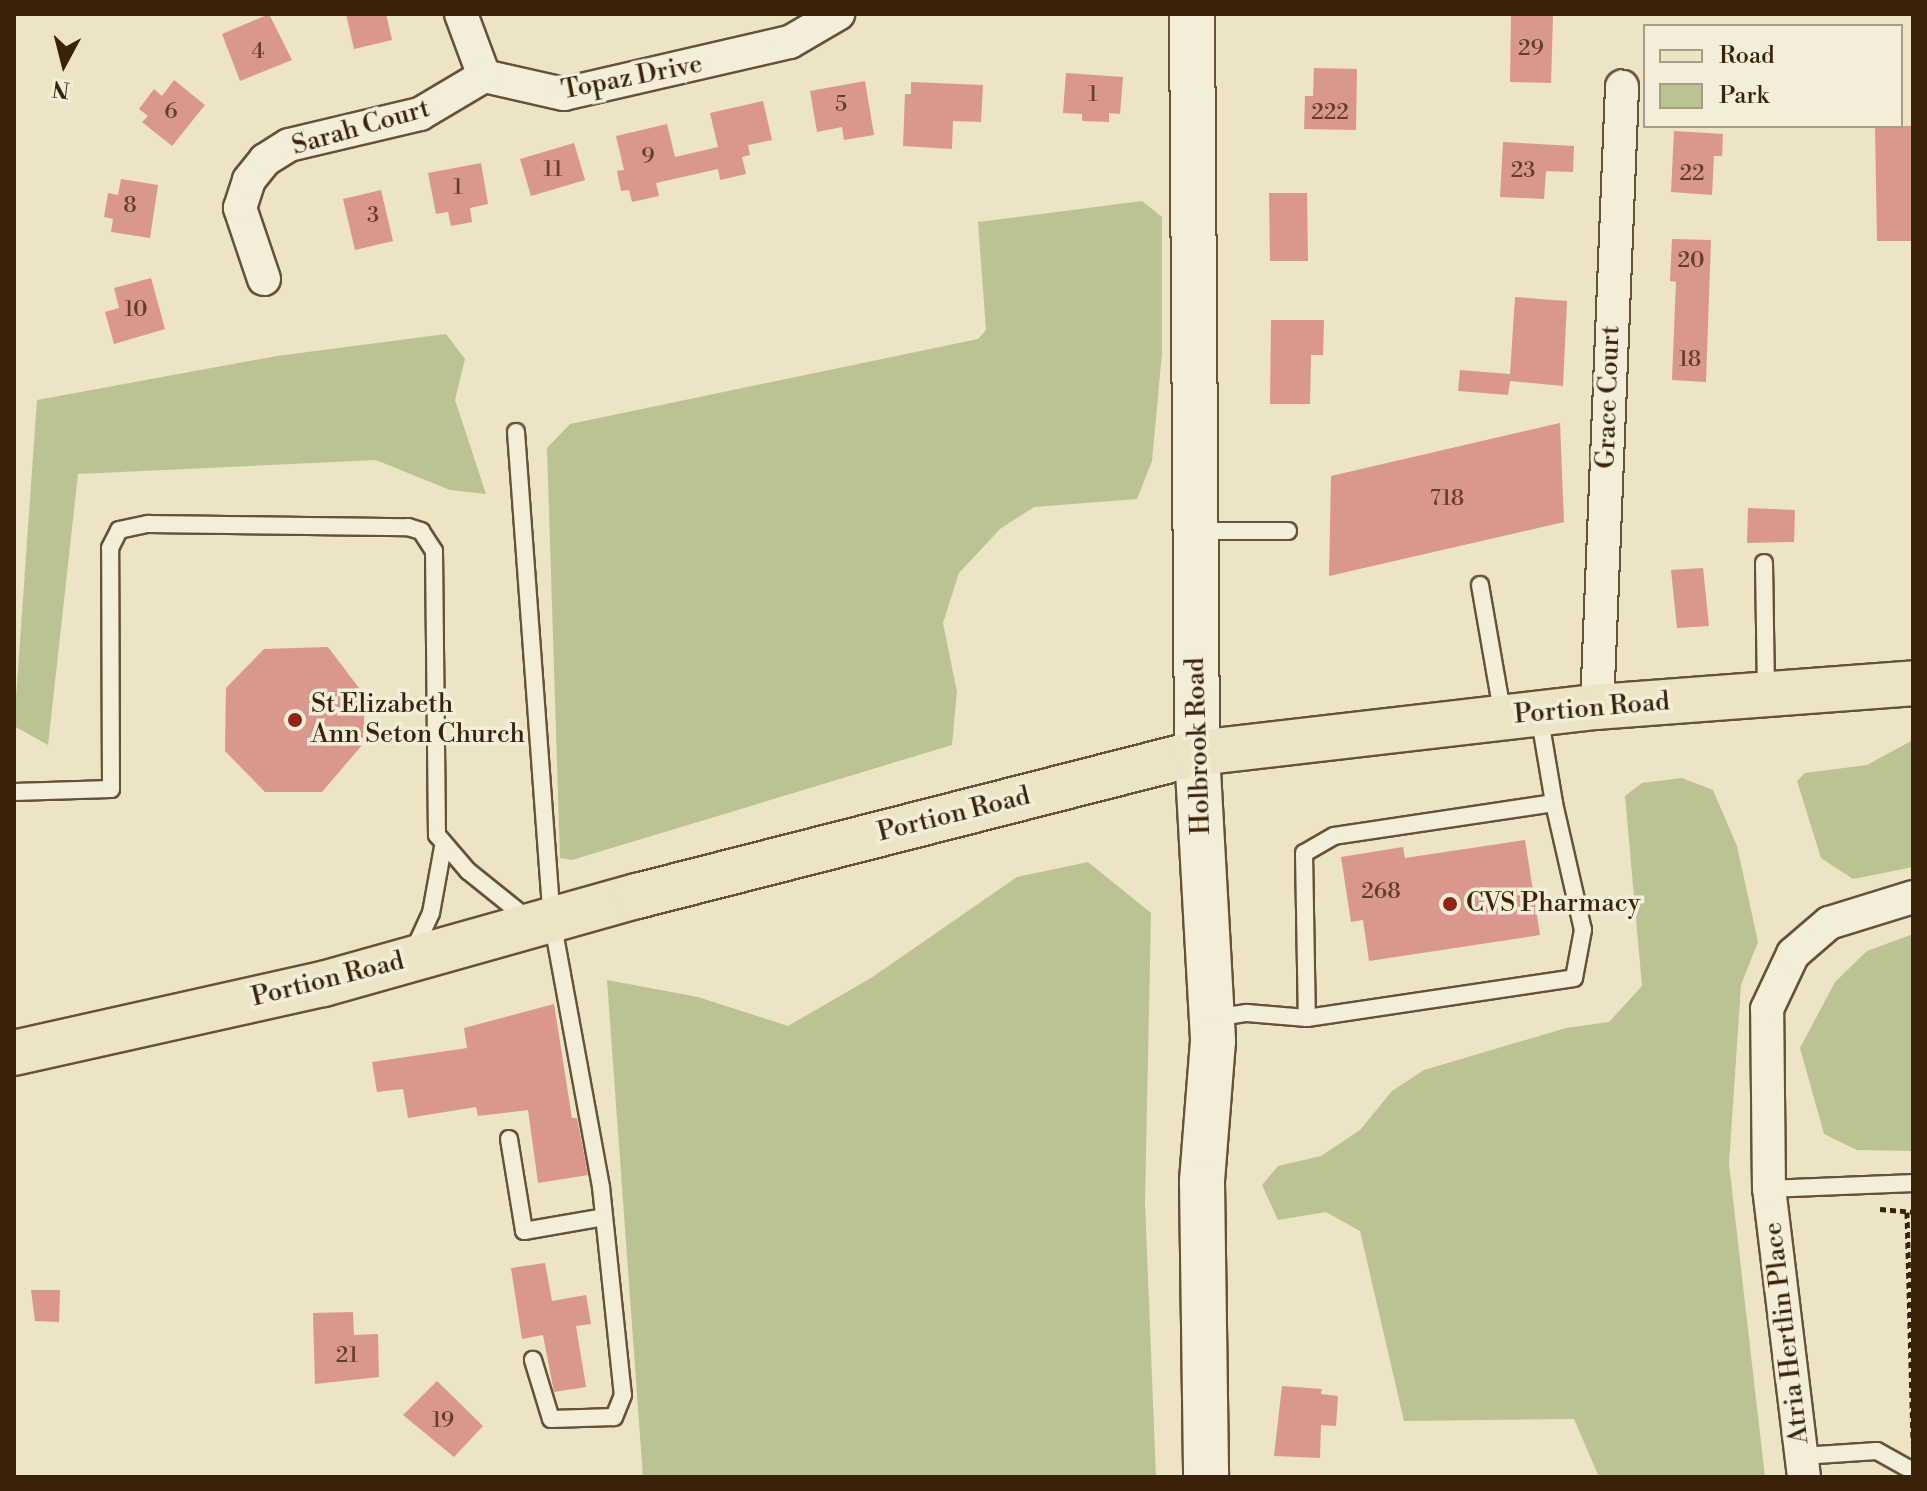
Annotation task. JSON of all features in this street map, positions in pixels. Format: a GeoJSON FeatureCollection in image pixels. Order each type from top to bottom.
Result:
{"type":"FeatureCollection","features":[{"type":"Feature","properties":{"kind":"main road","name":"Portion Road"},"geometry":{"type":"LineString","coordinates":[[14,1053],[409,960],[544,922],[1197,753],[1597,707],[1913,683]]}},
{"type":"Feature","properties":{"kind":"street"},"geometry":{"type":"LineString","coordinates":[[461,14],[484,76]]}},
{"type":"Feature","properties":{"kind":"street","name":"Topaz Drive"},"geometry":{"type":"LineString","coordinates":[[484,76],[542,93],[589,91],[790,42],[838,14]]}},
{"type":"Feature","properties":{"kind":"street","name":"Holbrook Road"},"geometry":{"type":"LineString","coordinates":[[1192,14],[1197,753],[1213,1018],[1202,1182],[1206,1477]]}},
{"type":"Feature","properties":{"kind":"street","name":"Sarah Court"},"geometry":{"type":"LineString","coordinates":[[264,279],[240,208],[249,180],[265,160],[289,145],[420,114],[484,76]]}},
{"type":"Feature","properties":{"kind":"street","name":"Grace Court"},"geometry":{"type":"LineString","coordinates":[[1597,707],[1622,87]]}},
{"type":"Feature","properties":{"kind":"street","name":"Atria Hertlin Place"},"geometry":{"type":"LineString","coordinates":[[1803,1466],[1769,1189],[1767,1009],[1793,954],[1829,923],[1913,897]]}},
{"type":"Feature","properties":{"kind":"lane"},"geometry":{"type":"LineString","coordinates":[[516,432],[544,922],[591,1116],[623,1395],[614,1417],[551,1419],[533,1360]]}},
{"type":"Feature","properties":{"kind":"lane"},"geometry":{"type":"LineString","coordinates":[[14,792],[111,789],[110,548],[119,530],[148,524],[408,527],[421,531],[434,551],[437,835],[443,847],[544,922]]}},
{"type":"Feature","properties":{"kind":"lane"},"geometry":{"type":"LineString","coordinates":[[1195,531],[1288,531]]}},
{"type":"Feature","properties":{"kind":"lane"},"geometry":{"type":"LineString","coordinates":[[1764,563],[1766,694]]}},
{"type":"Feature","properties":{"kind":"lane"},"geometry":{"type":"LineString","coordinates":[[1213,1018],[1247,1013],[1307,1018],[1574,978],[1583,930],[1554,803],[1521,715],[1480,585]]}},
{"type":"Feature","properties":{"kind":"lane"},"geometry":{"type":"LineString","coordinates":[[1307,1018],[1304,853],[1334,836],[1554,803]]}},
{"type":"Feature","properties":{"kind":"lane"},"geometry":{"type":"LineString","coordinates":[[409,960],[431,913],[443,847]]}},
{"type":"Feature","properties":{"kind":"lane"},"geometry":{"type":"LineString","coordinates":[[509,1139],[524,1231],[604,1217]]}},
{"type":"Feature","properties":{"kind":"lane","name":"Atria Hertlin Place"},"geometry":{"type":"LineString","coordinates":[[1769,1189],[1913,1183]]}},
{"type":"Feature","properties":{"kind":"lane"},"geometry":{"type":"LineString","coordinates":[[1803,1466],[1877,1451],[1913,1471]]}},
{"type":"Feature","properties":{"kind":"path"},"geometry":{"type":"LineString","coordinates":[[1880,1209],[1910,1212],[1913,1442]]}},
{"type":"Feature","properties":{"kind":"green space"},"geometry":{"type":"Polygon","coordinates":[[[1142,201],[1162,217],[1162,353],[1152,461],[1137,499],[1034,507],[1000,529],[959,573],[943,623],[957,692],[952,745],[572,860],[560,858],[547,448],[570,424],[978,339],[986,330],[978,222],[1142,201]]]}},
{"type":"Feature","properties":{"kind":"green space"},"geometry":{"type":"Polygon","coordinates":[[[446,334],[465,359],[455,400],[486,494],[450,490],[376,460],[78,474],[48,745],[14,726],[37,400],[277,356],[446,334]]]}},
{"type":"Feature","properties":{"kind":"green space"},"geometry":{"type":"Polygon","coordinates":[[[1913,740],[1913,867],[1853,879],[1821,858],[1797,781],[1805,773],[1867,765],[1913,740]]]}},
{"type":"Feature","properties":{"kind":"green space"},"geometry":{"type":"Polygon","coordinates":[[[1682,778],[1713,790],[1737,846],[1758,942],[1741,985],[1729,1164],[1765,1477],[1599,1477],[1574,1419],[1404,1421],[1360,1231],[1326,1212],[1278,1220],[1262,1185],[1278,1166],[1321,1156],[1360,1130],[1392,1091],[1424,1070],[1566,1028],[1609,1022],[1642,986],[1625,796],[1642,783],[1682,778]]]}},
{"type":"Feature","properties":{"kind":"green space"},"geometry":{"type":"Polygon","coordinates":[[[1088,862],[1151,913],[1145,1202],[1156,1477],[643,1477],[607,980],[698,997],[788,1026],[871,978],[1017,877],[1088,862]]]}},
{"type":"Feature","properties":{"kind":"green space"},"geometry":{"type":"Polygon","coordinates":[[[1913,934],[1913,1151],[1857,1150],[1824,1134],[1800,1048],[1835,982],[1867,951],[1913,934]]]}},
{"type":"Feature","properties":{"kind":"building"},"geometry":{"type":"Polygon","coordinates":[[[269,14],[292,60],[240,81],[222,34],[269,14]]]}},
{"type":"Feature","properties":{"kind":"building"},"geometry":{"type":"Polygon","coordinates":[[[346,14],[386,14],[392,40],[354,49],[346,14]]]}},
{"type":"Feature","properties":{"kind":"building"},"geometry":{"type":"Polygon","coordinates":[[[1511,15],[1553,16],[1551,83],[1510,82],[1511,15]]]}},
{"type":"Feature","properties":{"kind":"building"},"geometry":{"type":"Polygon","coordinates":[[[1314,68],[1357,69],[1356,130],[1304,129],[1305,96],[1313,96],[1314,68]]]}},
{"type":"Feature","properties":{"kind":"building"},"geometry":{"type":"Polygon","coordinates":[[[1066,73],[1123,77],[1120,114],[1109,113],[1109,122],[1082,121],[1082,114],[1063,113],[1066,73]]]}},
{"type":"Feature","properties":{"kind":"building"},"geometry":{"type":"Polygon","coordinates":[[[174,80],[205,105],[172,146],[142,122],[148,116],[139,109],[154,89],[162,96],[174,80]]]}},
{"type":"Feature","properties":{"kind":"building"},"geometry":{"type":"Polygon","coordinates":[[[865,81],[874,135],[844,140],[842,127],[817,132],[810,91],[865,81]]]}},
{"type":"Feature","properties":{"kind":"building"},"geometry":{"type":"Polygon","coordinates":[[[911,82],[983,85],[981,122],[953,121],[952,149],[903,146],[905,94],[911,94],[911,82]]]}},
{"type":"Feature","properties":{"kind":"building"},"geometry":{"type":"Polygon","coordinates":[[[763,101],[772,140],[748,145],[750,155],[742,157],[746,174],[720,180],[718,169],[656,183],[659,196],[632,202],[629,190],[621,191],[617,171],[624,170],[616,136],[667,124],[675,157],[718,147],[710,113],[763,101]]]}},
{"type":"Feature","properties":{"kind":"building"},"geometry":{"type":"Polygon","coordinates":[[[1913,126],[1913,241],[1877,241],[1875,128],[1913,126]]]}},
{"type":"Feature","properties":{"kind":"building"},"geometry":{"type":"Polygon","coordinates":[[[1674,131],[1723,134],[1722,156],[1714,156],[1712,195],[1671,192],[1674,131]]]}},
{"type":"Feature","properties":{"kind":"building"},"geometry":{"type":"Polygon","coordinates":[[[1503,142],[1574,146],[1573,172],[1546,171],[1544,199],[1500,197],[1503,142]]]}},
{"type":"Feature","properties":{"kind":"building"},"geometry":{"type":"Polygon","coordinates":[[[574,143],[585,180],[531,196],[520,159],[574,143]]]}},
{"type":"Feature","properties":{"kind":"building"},"geometry":{"type":"Polygon","coordinates":[[[481,163],[488,204],[470,208],[472,222],[451,226],[448,212],[436,214],[428,173],[481,163]]]}},
{"type":"Feature","properties":{"kind":"building"},"geometry":{"type":"Polygon","coordinates":[[[121,179],[158,185],[150,238],[111,232],[113,219],[104,217],[108,193],[118,195],[121,179]]]}},
{"type":"Feature","properties":{"kind":"building"},"geometry":{"type":"Polygon","coordinates":[[[381,190],[393,241],[355,250],[343,199],[381,190]]]}},
{"type":"Feature","properties":{"kind":"building"},"geometry":{"type":"Polygon","coordinates":[[[1269,193],[1307,193],[1308,261],[1270,261],[1269,193]]]}},
{"type":"Feature","properties":{"kind":"building"},"geometry":{"type":"Polygon","coordinates":[[[1672,239],[1711,240],[1706,382],[1672,380],[1676,282],[1670,281],[1672,239]]]}},
{"type":"Feature","properties":{"kind":"building"},"geometry":{"type":"Polygon","coordinates":[[[151,278],[165,329],[114,344],[105,312],[119,308],[114,288],[151,278]]]}},
{"type":"Feature","properties":{"kind":"building"},"geometry":{"type":"Polygon","coordinates":[[[1515,297],[1567,301],[1563,386],[1510,381],[1508,395],[1458,391],[1460,370],[1510,374],[1515,297]]]}},
{"type":"Feature","properties":{"kind":"building"},"geometry":{"type":"Polygon","coordinates":[[[1271,320],[1324,320],[1323,355],[1311,355],[1310,404],[1270,404],[1271,320]]]}},
{"type":"Feature","properties":{"kind":"building"},"geometry":{"type":"Polygon","coordinates":[[[1560,423],[1564,522],[1329,576],[1331,476],[1560,423]]]}},
{"type":"Feature","properties":{"kind":"building"},"geometry":{"type":"Polygon","coordinates":[[[1748,508],[1795,510],[1794,542],[1747,543],[1748,508]]]}},
{"type":"Feature","properties":{"kind":"building"},"geometry":{"type":"Polygon","coordinates":[[[1703,568],[1709,626],[1677,628],[1671,570],[1703,568]]]}},
{"type":"Feature","properties":{"kind":"building","name":"St Elizabeth Ann Seton Church"},"geometry":{"type":"Polygon","coordinates":[[[328,647],[365,696],[363,744],[322,792],[265,792],[225,751],[226,688],[264,649],[328,647]]]}},
{"type":"Feature","properties":{"kind":"building"},"geometry":{"type":"Polygon","coordinates":[[[1525,840],[1540,935],[1369,961],[1363,920],[1351,922],[1341,857],[1403,847],[1405,858],[1525,840]]]}},
{"type":"Feature","properties":{"kind":"building"},"geometry":{"type":"Polygon","coordinates":[[[554,1004],[572,1118],[577,1118],[588,1175],[538,1183],[528,1110],[478,1116],[476,1107],[408,1118],[403,1089],[377,1092],[372,1062],[467,1048],[464,1028],[554,1004]]]}},
{"type":"Feature","properties":{"kind":"building"},"geometry":{"type":"Polygon","coordinates":[[[545,1263],[552,1301],[586,1295],[591,1324],[576,1326],[586,1387],[554,1392],[543,1335],[522,1339],[511,1268],[545,1263]]]}},
{"type":"Feature","properties":{"kind":"building"},"geometry":{"type":"Polygon","coordinates":[[[31,1290],[60,1290],[59,1322],[35,1321],[31,1290]]]}},
{"type":"Feature","properties":{"kind":"building"},"geometry":{"type":"Polygon","coordinates":[[[353,1312],[354,1335],[378,1334],[379,1377],[315,1384],[313,1313],[353,1312]]]}},
{"type":"Feature","properties":{"kind":"building"},"geometry":{"type":"Polygon","coordinates":[[[437,1381],[483,1426],[454,1457],[403,1415],[437,1381]]]}},
{"type":"Feature","properties":{"kind":"building"},"geometry":{"type":"Polygon","coordinates":[[[1282,1386],[1322,1389],[1321,1394],[1338,1396],[1336,1426],[1321,1425],[1320,1458],[1274,1456],[1282,1386]]]}},
{"type":"Feature","properties":{"kind":"place","name":"St Elizabeth Ann Seton Church"},"geometry":{"type":"Point","coordinates":[295,720]}},
{"type":"Feature","properties":{"kind":"place","name":"CVS Pharmacy"},"geometry":{"type":"Point","coordinates":[1450,904]}}]}
